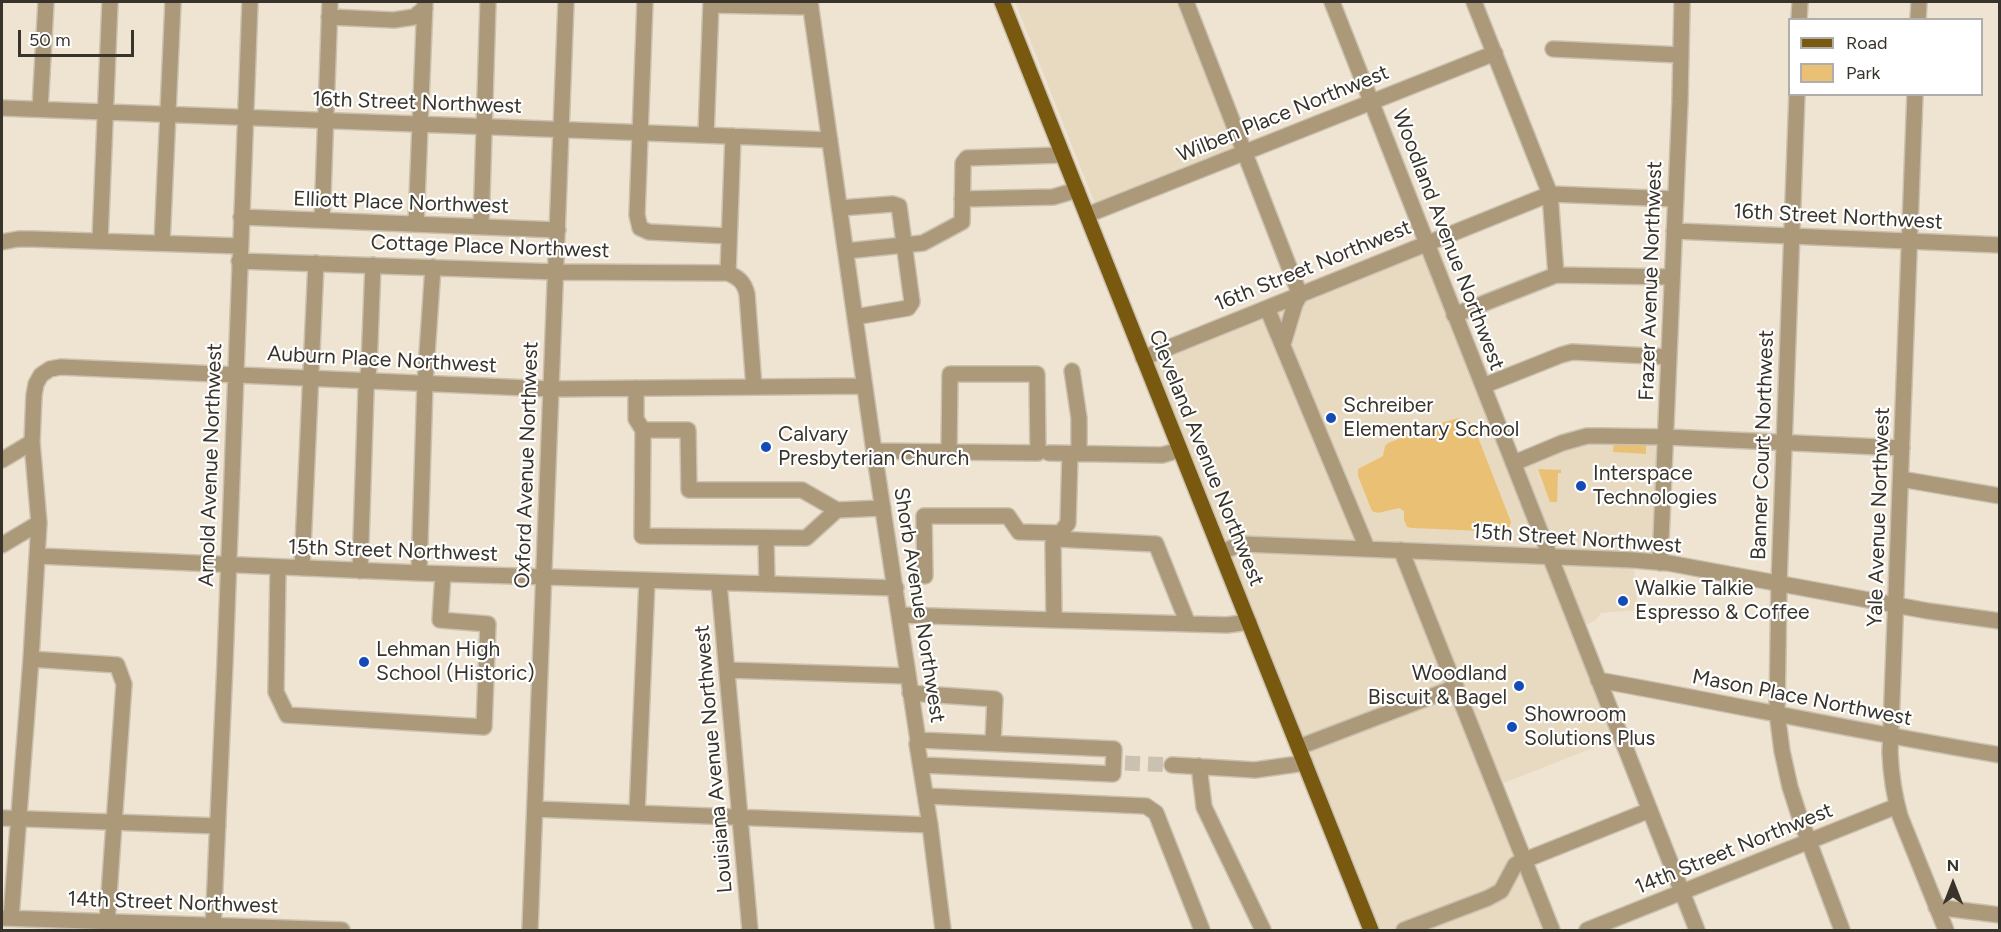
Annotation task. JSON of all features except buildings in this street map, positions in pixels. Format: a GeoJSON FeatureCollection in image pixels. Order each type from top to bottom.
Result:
{"type":"FeatureCollection","features":[{"type":"Feature","properties":{"kind":"main road","name":"Cleveland Avenue Northwest"},"geometry":{"type":"LineString","coordinates":[[1002,2],[1371,930]]}},
{"type":"Feature","properties":{"kind":"street"},"geometry":{"type":"LineString","coordinates":[[40,109],[46,2]]}},
{"type":"Feature","properties":{"kind":"street"},"geometry":{"type":"LineString","coordinates":[[100,241],[110,2]]}},
{"type":"Feature","properties":{"kind":"street"},"geometry":{"type":"LineString","coordinates":[[162,243],[173,2]]}},
{"type":"Feature","properties":{"kind":"street","name":"Arnold Avenue Northwest"},"geometry":{"type":"LineString","coordinates":[[213,928],[250,2]]}},
{"type":"Feature","properties":{"kind":"street"},"geometry":{"type":"LineString","coordinates":[[481,227],[488,2]]}},
{"type":"Feature","properties":{"kind":"street","name":"Oxford Avenue Northwest"},"geometry":{"type":"LineString","coordinates":[[530,930],[566,2]]}},
{"type":"Feature","properties":{"kind":"street"},"geometry":{"type":"LineString","coordinates":[[645,2],[637,215],[640,228],[649,232],[729,236]]}},
{"type":"Feature","properties":{"kind":"street"},"geometry":{"type":"LineString","coordinates":[[1186,2],[1300,295],[1282,345]]}},
{"type":"Feature","properties":{"kind":"street","name":"Woodland Avenue Northwest"},"geometry":{"type":"LineString","coordinates":[[1332,2],[1697,930]]}},
{"type":"Feature","properties":{"kind":"street"},"geometry":{"type":"LineString","coordinates":[[1474,2],[1550,194],[1556,275]]}},
{"type":"Feature","properties":{"kind":"street","name":"Frazer Avenue Northwest"},"geometry":{"type":"LineString","coordinates":[[1660,562],[1682,2]]}},
{"type":"Feature","properties":{"kind":"street"},"geometry":{"type":"LineString","coordinates":[[1799,18],[1800,2]]}},
{"type":"Feature","properties":{"kind":"street"},"geometry":{"type":"LineString","coordinates":[[1918,18],[1919,2]]}},
{"type":"Feature","properties":{"kind":"street"},"geometry":{"type":"LineString","coordinates":[[706,135],[711,3],[811,4]]}},
{"type":"Feature","properties":{"kind":"street","name":"Shorb Avenue Northwest"},"geometry":{"type":"LineString","coordinates":[[811,4],[944,930]]}},
{"type":"Feature","properties":{"kind":"street"},"geometry":{"type":"LineString","coordinates":[[322,220],[329,9],[394,20],[414,17],[425,5]]}},
{"type":"Feature","properties":{"kind":"street"},"geometry":{"type":"LineString","coordinates":[[416,224],[425,5]]}},
{"type":"Feature","properties":{"kind":"street"},"geometry":{"type":"LineString","coordinates":[[1553,49],[1681,55]]}},
{"type":"Feature","properties":{"kind":"street","name":"Wilben Place Northwest"},"geometry":{"type":"LineString","coordinates":[[1087,215],[1495,53]]}},
{"type":"Feature","properties":{"kind":"street","name":"Banner Court Northwest"},"geometry":{"type":"LineString","coordinates":[[1797,96],[1779,583],[1777,713],[1790,786],[1842,930]]}},
{"type":"Feature","properties":{"kind":"street","name":"Yale Avenue Northwest"},"geometry":{"type":"LineString","coordinates":[[1915,96],[1891,777],[1897,806],[1946,930]]}},
{"type":"Feature","properties":{"kind":"street","name":"16th Street Northwest"},"geometry":{"type":"LineString","coordinates":[[2,108],[830,140]]}},
{"type":"Feature","properties":{"kind":"street"},"geometry":{"type":"LineString","coordinates":[[733,136],[729,236],[733,275],[744,285],[747,294],[754,387]]}},
{"type":"Feature","properties":{"kind":"street"},"geometry":{"type":"LineString","coordinates":[[846,251],[923,243],[962,222],[963,163],[967,158],[1063,155]]}},
{"type":"Feature","properties":{"kind":"street"},"geometry":{"type":"LineString","coordinates":[[962,198],[1053,197],[1077,190]]}},
{"type":"Feature","properties":{"kind":"street","name":"16th Street Northwest"},"geometry":{"type":"LineString","coordinates":[[1143,358],[1550,194],[1676,199]]}},
{"type":"Feature","properties":{"kind":"street"},"geometry":{"type":"LineString","coordinates":[[840,208],[893,204],[899,206],[912,302],[908,308],[855,317]]}},
{"type":"Feature","properties":{"kind":"street","name":"Elliott Place Northwest"},"geometry":{"type":"LineString","coordinates":[[241,217],[558,230]]}},
{"type":"Feature","properties":{"kind":"street","name":"16th Street Northwest"},"geometry":{"type":"LineString","coordinates":[[1674,231],[2000,245]]}},
{"type":"Feature","properties":{"kind":"street","name":"Cottage Place Northwest"},"geometry":{"type":"LineString","coordinates":[[2,242],[18,239],[162,243],[316,263],[556,272],[733,275]]}},
{"type":"Feature","properties":{"kind":"street"},"geometry":{"type":"LineString","coordinates":[[302,568],[316,263]]}},
{"type":"Feature","properties":{"kind":"street"},"geometry":{"type":"LineString","coordinates":[[360,571],[373,265]]}},
{"type":"Feature","properties":{"kind":"street"},"geometry":{"type":"LineString","coordinates":[[419,573],[425,383],[432,267]]}},
{"type":"Feature","properties":{"kind":"street"},"geometry":{"type":"LineString","coordinates":[[1454,315],[1556,275],[1672,277]]}},
{"type":"Feature","properties":{"kind":"street"},"geometry":{"type":"LineString","coordinates":[[1267,308],[1367,548]]}},
{"type":"Feature","properties":{"kind":"street"},"geometry":{"type":"LineString","coordinates":[[1483,386],[1572,352],[1669,357]]}},
{"type":"Feature","properties":{"kind":"street","name":"Auburn Place Northwest"},"geometry":{"type":"LineString","coordinates":[[32,442],[36,384],[41,375],[50,369],[61,367],[550,389],[865,386]]}},
{"type":"Feature","properties":{"kind":"street"},"geometry":{"type":"LineString","coordinates":[[1054,620],[1053,543],[1068,523],[1079,418],[1072,371]]}},
{"type":"Feature","properties":{"kind":"street"},"geometry":{"type":"LineString","coordinates":[[950,452],[950,374],[1037,374],[1043,453]]}},
{"type":"Feature","properties":{"kind":"street"},"geometry":{"type":"LineString","coordinates":[[636,388],[636,419],[643,430],[642,536],[806,538],[837,510]]}},
{"type":"Feature","properties":{"kind":"street"},"geometry":{"type":"LineString","coordinates":[[643,430],[688,430],[688,490],[802,490],[837,510],[883,508]]}},
{"type":"Feature","properties":{"kind":"street"},"geometry":{"type":"LineString","coordinates":[[1514,463],[1562,443],[1587,436],[1665,437],[1902,448]]}},
{"type":"Feature","properties":{"kind":"street"},"geometry":{"type":"LineString","coordinates":[[2,460],[32,442],[39,523],[19,819],[6,918]]}},
{"type":"Feature","properties":{"kind":"street"},"geometry":{"type":"LineString","coordinates":[[874,451],[1162,455],[1180,450]]}},
{"type":"Feature","properties":{"kind":"street"},"geometry":{"type":"LineString","coordinates":[[1901,479],[2000,496]]}},
{"type":"Feature","properties":{"kind":"street"},"geometry":{"type":"LineString","coordinates":[[925,576],[924,516],[1008,516],[1019,532],[1156,544],[1188,624]]}},
{"type":"Feature","properties":{"kind":"street"},"geometry":{"type":"LineString","coordinates":[[2,545],[39,523]]}},
{"type":"Feature","properties":{"kind":"street"},"geometry":{"type":"LineString","coordinates":[[766,538],[767,584]]}},
{"type":"Feature","properties":{"kind":"street","name":"15th Street Northwest"},"geometry":{"type":"LineString","coordinates":[[1221,552],[1242,544],[1660,562],[1897,605],[2000,621]]}},
{"type":"Feature","properties":{"kind":"street"},"geometry":{"type":"LineString","coordinates":[[1401,550],[1552,930]]}},
{"type":"Feature","properties":{"kind":"street","name":"15th Street Northwest"},"geometry":{"type":"LineString","coordinates":[[38,556],[544,578],[896,588]]}},
{"type":"Feature","properties":{"kind":"street"},"geometry":{"type":"LineString","coordinates":[[278,567],[276,692],[287,715],[484,727],[488,624],[440,620],[443,574]]}},
{"type":"Feature","properties":{"kind":"street"},"geometry":{"type":"LineString","coordinates":[[637,813],[647,581]]}},
{"type":"Feature","properties":{"kind":"street","name":"Louisiana Avenue Northwest"},"geometry":{"type":"LineString","coordinates":[[719,583],[750,930]]}},
{"type":"Feature","properties":{"kind":"street"},"geometry":{"type":"LineString","coordinates":[[900,615],[1227,625],[1249,622]]}},
{"type":"Feature","properties":{"kind":"street"},"geometry":{"type":"LineString","coordinates":[[31,659],[117,665],[124,684],[115,823],[111,839],[107,922]]}},
{"type":"Feature","properties":{"kind":"street"},"geometry":{"type":"LineString","coordinates":[[727,670],[908,676]]}},
{"type":"Feature","properties":{"kind":"street","name":"Mason Place Northwest"},"geometry":{"type":"LineString","coordinates":[[1598,680],[1891,737],[2000,755]]}},
{"type":"Feature","properties":{"kind":"street"},"geometry":{"type":"LineString","coordinates":[[1299,747],[1456,687]]}},
{"type":"Feature","properties":{"kind":"street"},"geometry":{"type":"LineString","coordinates":[[910,693],[995,699],[993,743]]}},
{"type":"Feature","properties":{"kind":"street"},"geometry":{"type":"LineString","coordinates":[[918,740],[1114,749],[1120,763],[1113,774],[921,765]]}},
{"type":"Feature","properties":{"kind":"street"},"geometry":{"type":"LineString","coordinates":[[1172,765],[1255,770],[1305,763]]}},
{"type":"Feature","properties":{"kind":"street"},"geometry":{"type":"LineString","coordinates":[[1199,766],[1204,807],[1263,930]]}},
{"type":"Feature","properties":{"kind":"street"},"geometry":{"type":"LineString","coordinates":[[926,796],[1146,806],[1153,809],[1202,930]]}},
{"type":"Feature","properties":{"kind":"street","name":"14th Street Northwest"},"geometry":{"type":"LineString","coordinates":[[1587,930],[1897,806]]}},
{"type":"Feature","properties":{"kind":"street"},"geometry":{"type":"LineString","coordinates":[[535,809],[930,825]]}},
{"type":"Feature","properties":{"kind":"street"},"geometry":{"type":"LineString","coordinates":[[1404,930],[1501,891],[1515,865],[1525,860],[1650,810]]}},
{"type":"Feature","properties":{"kind":"street"},"geometry":{"type":"LineString","coordinates":[[2,818],[218,826]]}},
{"type":"Feature","properties":{"kind":"street"},"geometry":{"type":"LineString","coordinates":[[1936,907],[2000,915]]}},
{"type":"Feature","properties":{"kind":"street","name":"14th Street Northwest"},"geometry":{"type":"LineString","coordinates":[[6,918],[213,928],[342,930]]}},
{"type":"Feature","properties":{"kind":"shaded area"},"geometry":{"type":"Polygon","coordinates":[[[1015,2],[1177,2],[1236,149],[1095,204],[1015,2]]]}},
{"type":"Feature","properties":{"kind":"shaded area"},"geometry":{"type":"Polygon","coordinates":[[[1427,243],[1514,462],[1562,443],[1666,437],[1660,563],[1633,560],[1638,610],[1601,613],[1595,621],[1577,628],[1621,737],[1496,786],[1552,930],[1371,930],[1143,358],[1427,243]]]}},
{"type":"Feature","properties":{"kind":"green space"},"geometry":{"type":"Polygon","coordinates":[[[1458,418],[1470,422],[1474,427],[1511,522],[1509,530],[1505,532],[1412,528],[1407,527],[1404,511],[1399,508],[1378,513],[1372,511],[1358,476],[1358,469],[1383,456],[1388,443],[1458,418]]]}},
{"type":"Feature","properties":{"kind":"green space"},"geometry":{"type":"Polygon","coordinates":[[[1614,442],[1646,443],[1646,454],[1613,452],[1614,442]]]}},
{"type":"Feature","properties":{"kind":"green space"},"geometry":{"type":"Polygon","coordinates":[[[1538,469],[1561,470],[1561,473],[1558,473],[1557,502],[1550,502],[1538,469]]]}},
{"type":"Feature","properties":{"kind":"tunnel"},"geometry":{"type":"LineString","coordinates":[[1125,763],[1172,765]]}},
{"type":"Feature","properties":{"kind":"place","name":"Schreiber Elementary School"},"geometry":{"type":"Point","coordinates":[1331,418]}},
{"type":"Feature","properties":{"kind":"place","name":"Calvary Presbyterian Church"},"geometry":{"type":"Point","coordinates":[766,447]}},
{"type":"Feature","properties":{"kind":"place","name":"Interspace Technologies"},"geometry":{"type":"Point","coordinates":[1581,486]}},
{"type":"Feature","properties":{"kind":"place","name":"Walkie Talkie Espresso & Coffee"},"geometry":{"type":"Point","coordinates":[1623,601]}},
{"type":"Feature","properties":{"kind":"place","name":"Lehman High School (Historic)"},"geometry":{"type":"Point","coordinates":[364,662]}},
{"type":"Feature","properties":{"kind":"place","name":"Woodland Biscuit & Bagel"},"geometry":{"type":"Point","coordinates":[1519,686]}},
{"type":"Feature","properties":{"kind":"place","name":"Showroom Solutions Plus"},"geometry":{"type":"Point","coordinates":[1512,727]}}]}
